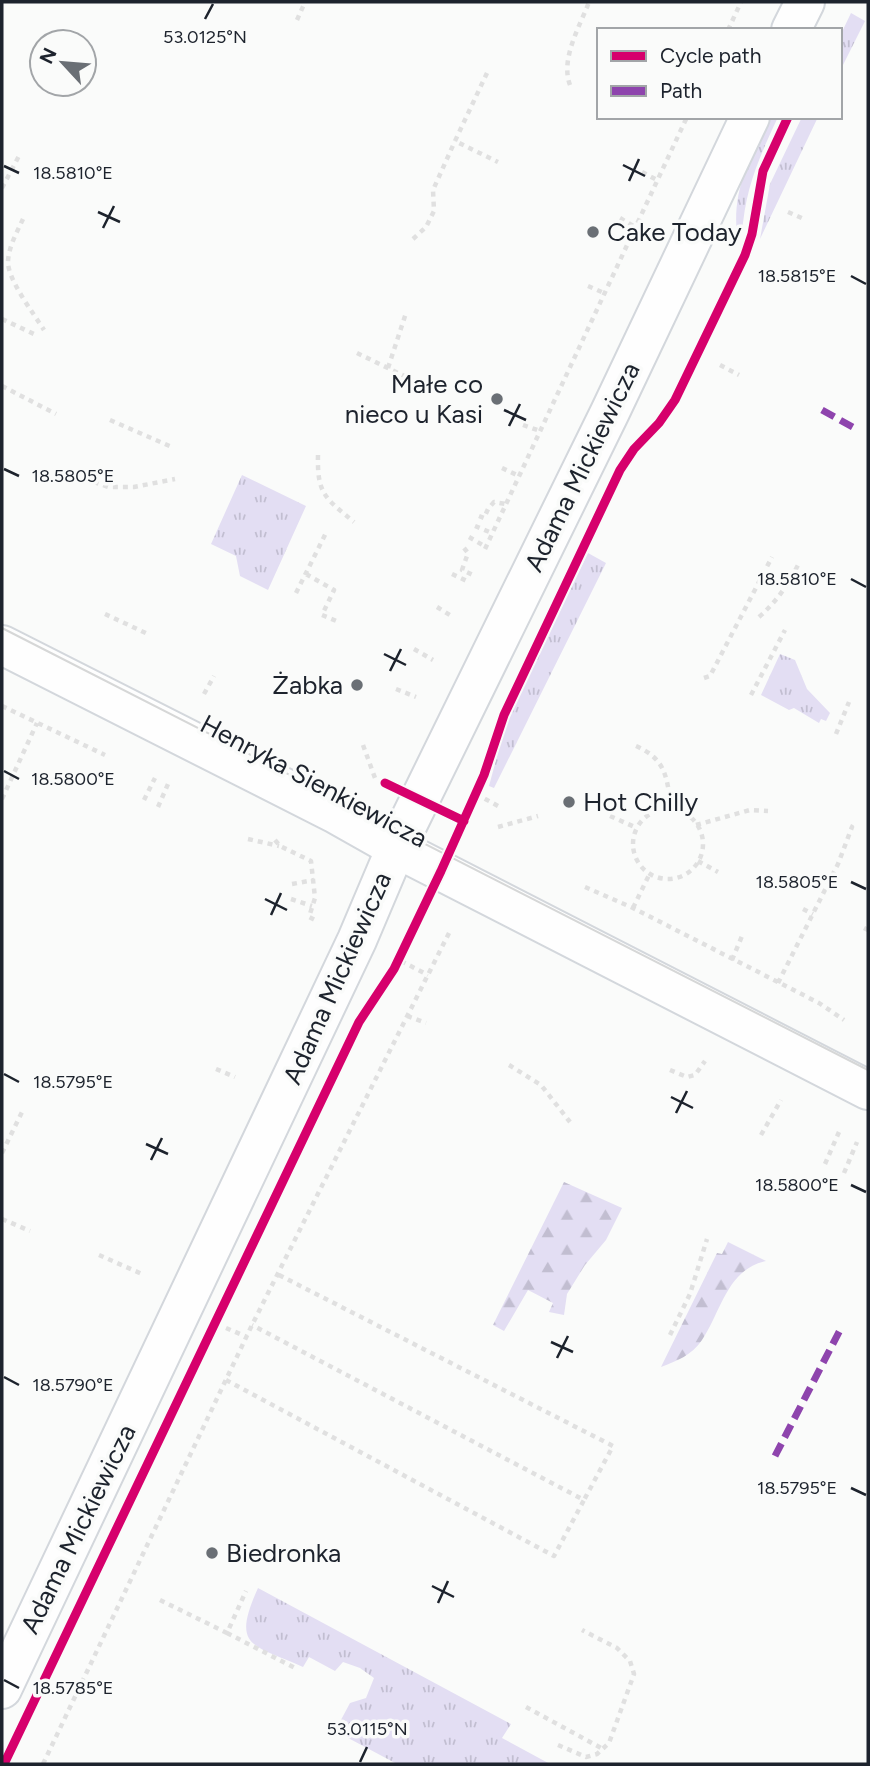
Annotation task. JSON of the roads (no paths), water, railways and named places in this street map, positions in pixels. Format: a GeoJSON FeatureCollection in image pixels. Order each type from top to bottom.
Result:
{"type":"FeatureCollection","features":[{"type":"Feature","properties":{"kind":"street"},"geometry":{"type":"LineString","coordinates":[[792,28],[805,2]]}},
{"type":"Feature","properties":{"kind":"street","name":"Adama Mickiewicza"},"geometry":{"type":"LineString","coordinates":[[2,1689],[357,940],[396,848],[604,424],[749,119]]}},
{"type":"Feature","properties":{"kind":"street","name":"Henryka Sienkiewicza"},"geometry":{"type":"LineString","coordinates":[[2,645],[334,813],[396,848],[868,1090]]}},
{"type":"Feature","properties":{"kind":"tram line"},"geometry":{"type":"LineString","coordinates":[[2,628],[868,1070]]}},
{"type":"Feature","properties":{"kind":"place","name":"Cake Today"},"geometry":{"type":"Point","coordinates":[593,232]}},
{"type":"Feature","properties":{"kind":"place","name":"Małe co nieco u Kasi"},"geometry":{"type":"Point","coordinates":[497,399]}},
{"type":"Feature","properties":{"kind":"place","name":"Żabka"},"geometry":{"type":"Point","coordinates":[357,685]}},
{"type":"Feature","properties":{"kind":"place","name":"Hot Chilly"},"geometry":{"type":"Point","coordinates":[569,802]}},
{"type":"Feature","properties":{"kind":"place","name":"Biedronka"},"geometry":{"type":"Point","coordinates":[212,1553]}}]}
